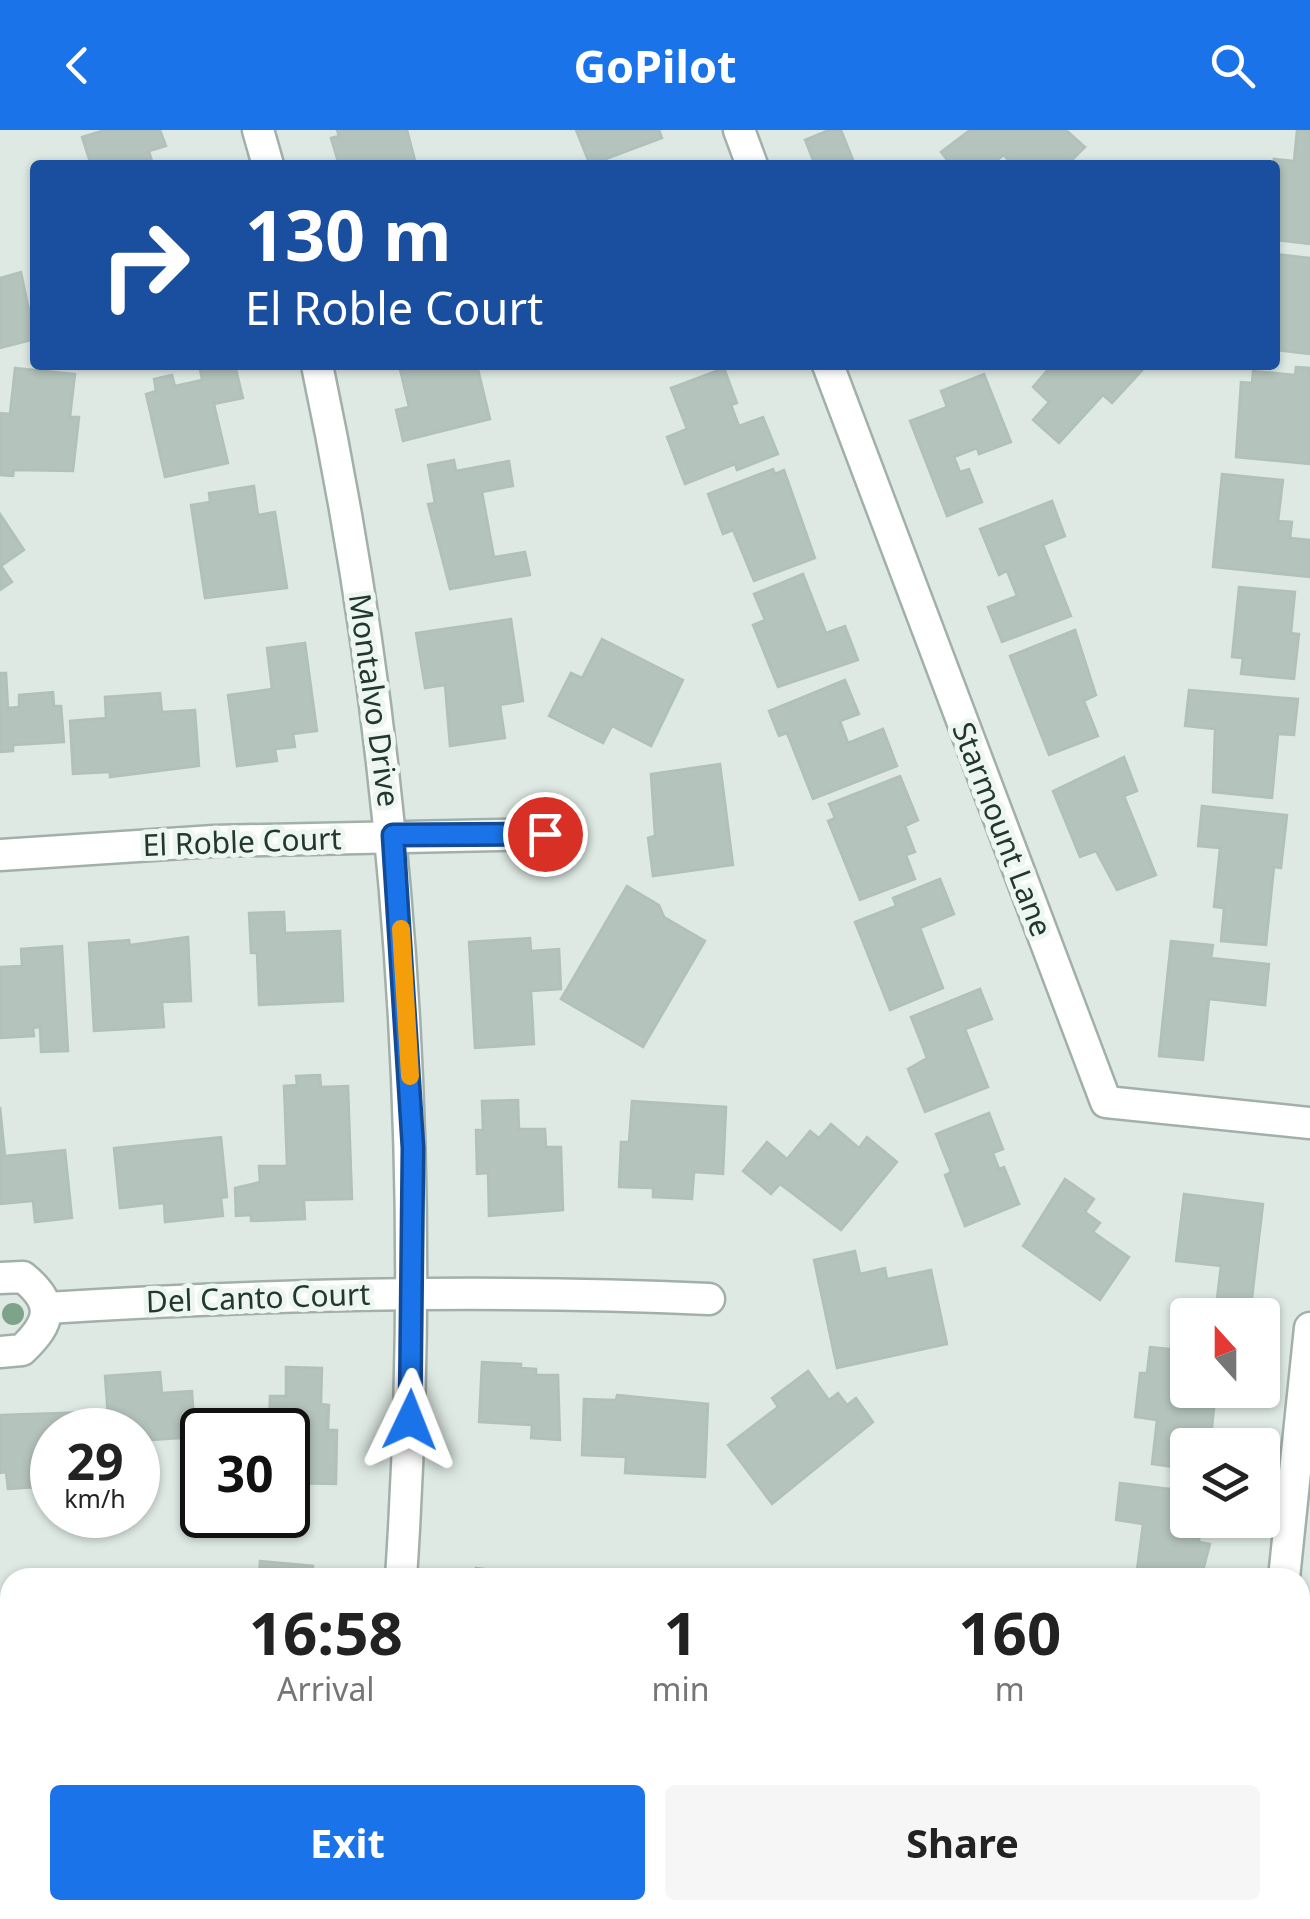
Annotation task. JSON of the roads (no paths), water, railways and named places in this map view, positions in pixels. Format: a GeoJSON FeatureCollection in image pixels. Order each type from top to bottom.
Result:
{"type":"FeatureCollection","features":[{"type":"Feature","properties":{"kind":"street"},"geometry":{"type":"LineString","coordinates":[[258,130],[267,160]]}},
{"type":"Feature","properties":{"kind":"street"},"geometry":{"type":"LineString","coordinates":[[739,130],[750,160]]}},
{"type":"Feature","properties":{"kind":"street","name":"Montalvo Drive"},"geometry":{"type":"LineString","coordinates":[[318,370],[366,623],[393,835],[407,1006],[414,1291],[401,1568]]}},
{"type":"Feature","properties":{"kind":"street","name":"Starmount Lane"},"geometry":{"type":"LineString","coordinates":[[830,370],[1106,1102],[1310,1123]]}},
{"type":"Feature","properties":{"kind":"street","name":"El Roble Court"},"geometry":{"type":"LineString","coordinates":[[0,856],[214,841],[545,834]]}},
{"type":"Feature","properties":{"kind":"street"},"geometry":{"type":"LineString","coordinates":[[0,1278],[23,1276],[41,1292],[47,1308],[40,1333],[22,1350],[0,1352]]}},
{"type":"Feature","properties":{"kind":"street","name":"Del Canto Court"},"geometry":{"type":"LineString","coordinates":[[47,1308],[233,1296],[414,1291],[708,1300]]}},
{"type":"Feature","properties":{"kind":"street"},"geometry":{"type":"LineString","coordinates":[[1285,1568],[1310,1328]]}}]}
